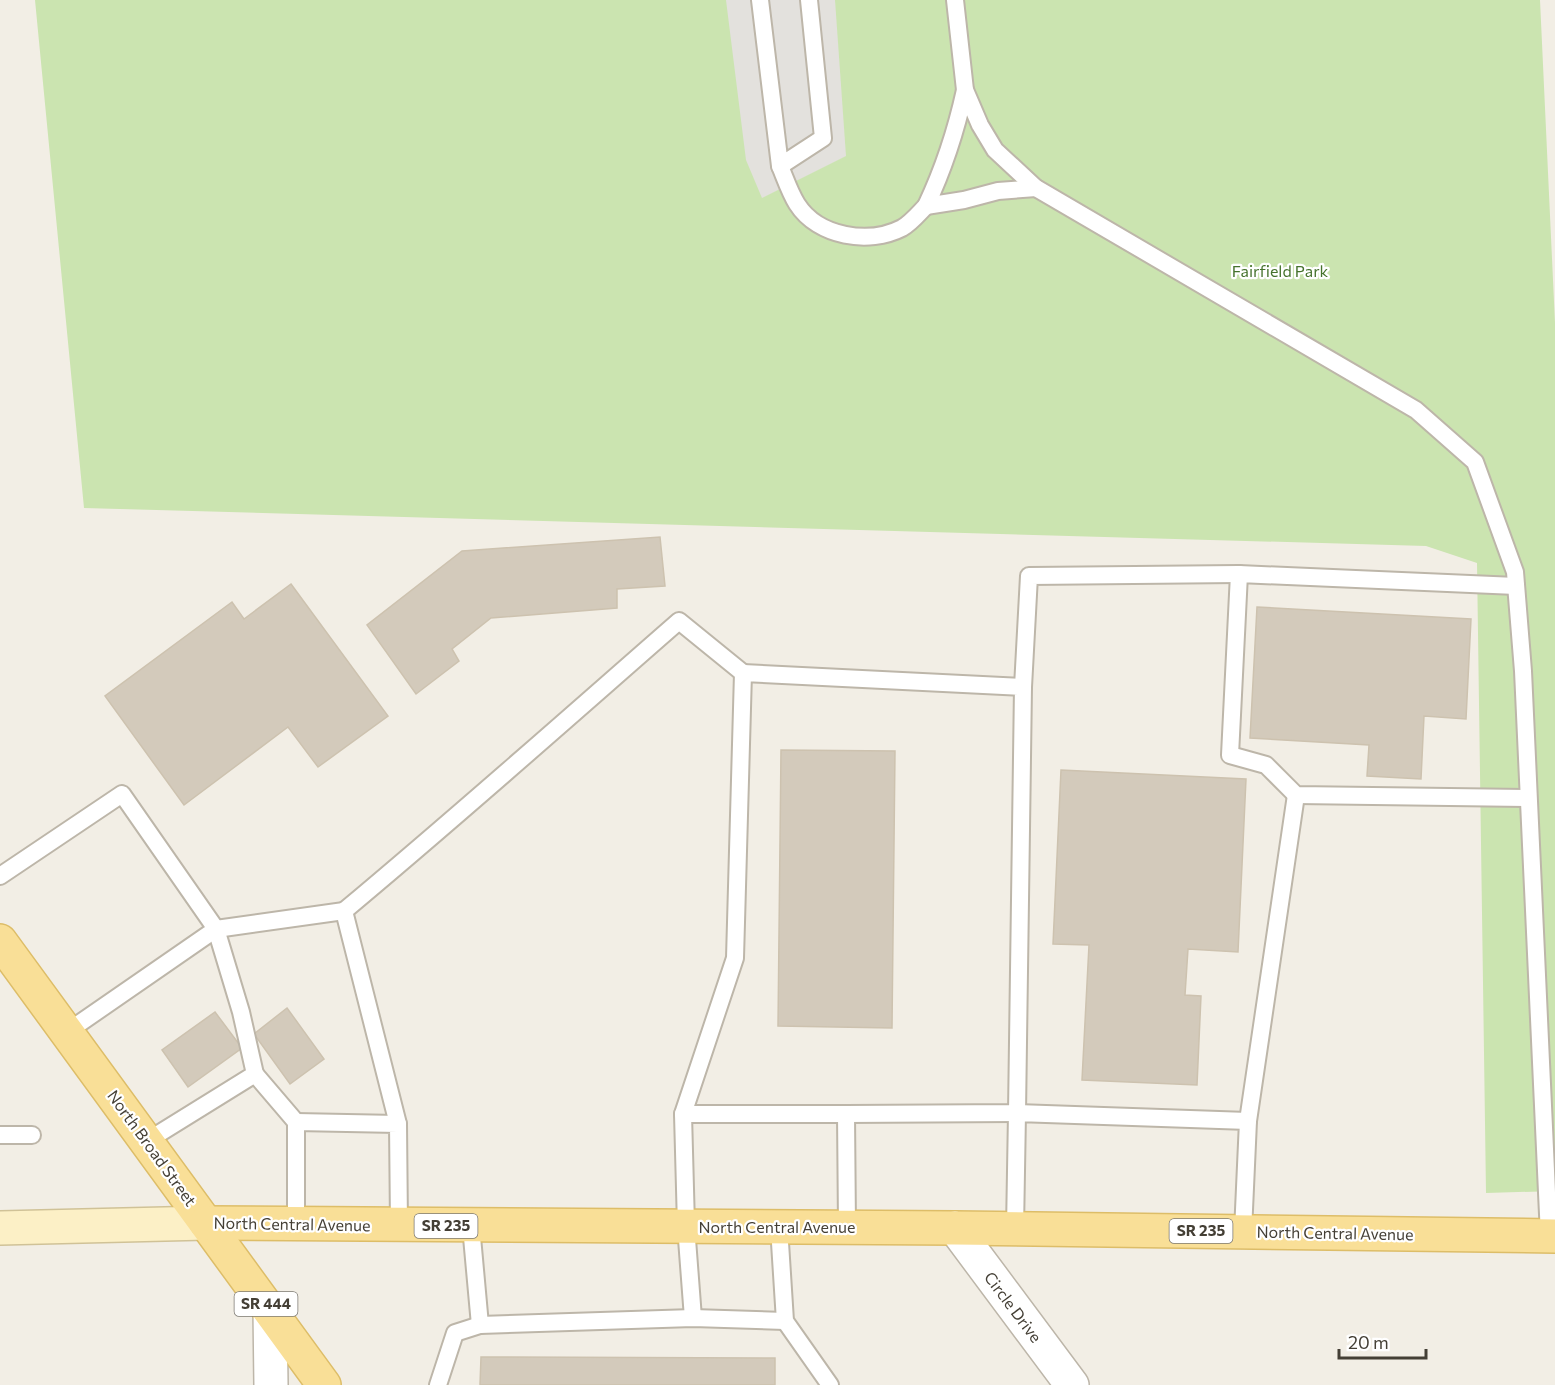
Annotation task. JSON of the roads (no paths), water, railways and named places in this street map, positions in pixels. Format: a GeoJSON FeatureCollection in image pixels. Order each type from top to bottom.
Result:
{"type":"FeatureCollection","features":[{"type":"Feature","properties":{"kind":"main road","name":"North Broad Street"},"geometry":{"type":"LineString","coordinates":[[0,941],[324,1385]]}},
{"type":"Feature","properties":{"kind":"main road","name":"North Central Avenue"},"geometry":{"type":"LineString","coordinates":[[206,1223],[955,1228],[1552,1236]]}},
{"type":"Feature","properties":{"kind":"street","name":"North Central Avenue"},"geometry":{"type":"LineString","coordinates":[[0,1228],[206,1223]]}},
{"type":"Feature","properties":{"kind":"street","name":"Circle Drive"},"geometry":{"type":"LineString","coordinates":[[955,1228],[1072,1385]]}},
{"type":"Feature","properties":{"kind":"street"},"geometry":{"type":"LineString","coordinates":[[270,1309],[271,1385]]}},
{"type":"Feature","properties":{"kind":"lane"},"geometry":{"type":"LineString","coordinates":[[760,0],[780,166],[797,205],[817,224],[842,235],[873,236],[903,228],[926,206],[942,172],[957,129],[965,90]]}},
{"type":"Feature","properties":{"kind":"lane"},"geometry":{"type":"LineString","coordinates":[[780,166],[823,138],[809,0]]}},
{"type":"Feature","properties":{"kind":"lane"},"geometry":{"type":"LineString","coordinates":[[955,0],[965,90],[980,125],[995,150],[1036,188],[1416,410],[1475,462],[1515,572],[1552,1236]]}},
{"type":"Feature","properties":{"kind":"lane"},"geometry":{"type":"LineString","coordinates":[[926,206],[964,200],[998,191],[1036,188]]}},
{"type":"Feature","properties":{"kind":"lane"},"geometry":{"type":"LineString","coordinates":[[1015,1229],[1023,687],[1029,576],[1239,574],[1516,586]]}},
{"type":"Feature","properties":{"kind":"lane"},"geometry":{"type":"LineString","coordinates":[[1239,574],[1230,755],[1266,765],[1296,795],[1528,798]]}},
{"type":"Feature","properties":{"kind":"lane"},"geometry":{"type":"LineString","coordinates":[[67,1032],[216,929],[344,911],[450,823],[679,621],[743,674],[1023,687]]}},
{"type":"Feature","properties":{"kind":"lane"},"geometry":{"type":"LineString","coordinates":[[693,1318],[686,1226],[683,1114],[735,958],[743,674]]}},
{"type":"Feature","properties":{"kind":"lane"},"geometry":{"type":"LineString","coordinates":[[0,876],[122,794],[216,929],[241,1012],[255,1074],[296,1122],[296,1224]]}},
{"type":"Feature","properties":{"kind":"lane"},"geometry":{"type":"LineString","coordinates":[[1243,1232],[1248,1121],[1296,795]]}},
{"type":"Feature","properties":{"kind":"lane"},"geometry":{"type":"LineString","coordinates":[[344,911],[398,1124],[399,1225]]}},
{"type":"Feature","properties":{"kind":"lane"},"geometry":{"type":"LineString","coordinates":[[147,1141],[255,1074]]}},
{"type":"Feature","properties":{"kind":"lane"},"geometry":{"type":"LineString","coordinates":[[683,1114],[1017,1113],[1248,1121]]}},
{"type":"Feature","properties":{"kind":"lane"},"geometry":{"type":"LineString","coordinates":[[846,1114],[847,1227]]}},
{"type":"Feature","properties":{"kind":"lane"},"geometry":{"type":"LineString","coordinates":[[296,1122],[398,1124]]}},
{"type":"Feature","properties":{"kind":"lane"},"geometry":{"type":"LineString","coordinates":[[0,1135],[32,1135]]}},
{"type":"Feature","properties":{"kind":"lane"},"geometry":{"type":"LineString","coordinates":[[471,1226],[480,1325]]}},
{"type":"Feature","properties":{"kind":"lane"},"geometry":{"type":"LineString","coordinates":[[779,1227],[785,1321],[830,1385]]}},
{"type":"Feature","properties":{"kind":"lane"},"geometry":{"type":"LineString","coordinates":[[438,1385],[455,1333],[480,1325],[693,1318],[785,1321]]}},
{"type":"Feature","properties":{"kind":"park label","name":"Fairfield Park"},"geometry":{"type":"Point","coordinates":[1280,271]}}]}
